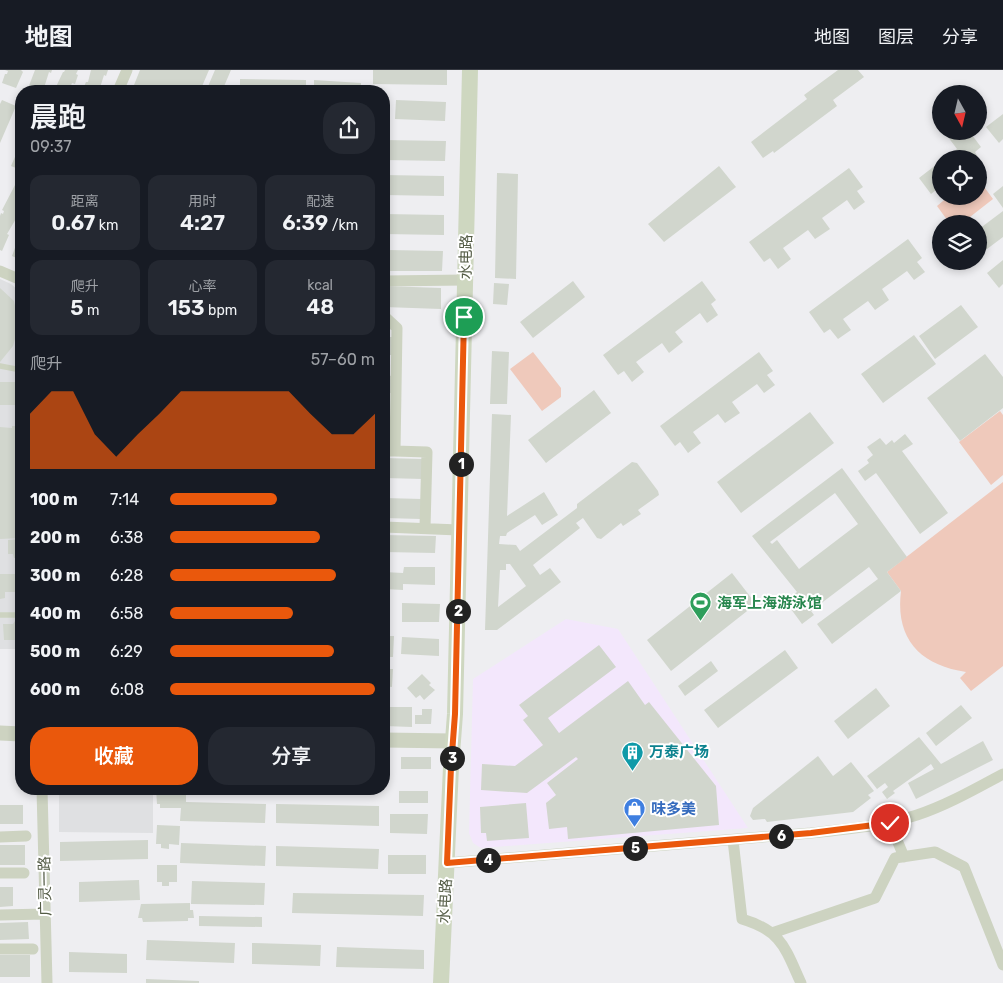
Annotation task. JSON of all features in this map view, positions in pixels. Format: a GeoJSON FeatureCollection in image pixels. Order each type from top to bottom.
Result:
{"type":"FeatureCollection","features":[{"type":"Feature","properties":{"kind":"main road","name":"水电路"},"geometry":{"type":"LineString","coordinates":[[441,983],[455,714],[470,70]]}},
{"type":"Feature","properties":{"kind":"street"},"geometry":{"type":"LineString","coordinates":[[121,85],[127,70]]}},
{"type":"Feature","properties":{"kind":"street"},"geometry":{"type":"LineString","coordinates":[[0,271],[15,277]]}},
{"type":"Feature","properties":{"kind":"street"},"geometry":{"type":"LineString","coordinates":[[390,281],[465,280]]}},
{"type":"Feature","properties":{"kind":"street"},"geometry":{"type":"LineString","coordinates":[[390,322],[397,328],[390,436]]}},
{"type":"Feature","properties":{"kind":"street"},"geometry":{"type":"LineString","coordinates":[[390,451],[427,452],[425,528]]}},
{"type":"Feature","properties":{"kind":"street"},"geometry":{"type":"LineString","coordinates":[[390,527],[459,530]]}},
{"type":"Feature","properties":{"kind":"street"},"geometry":{"type":"LineString","coordinates":[[0,733],[15,734]]}},
{"type":"Feature","properties":{"kind":"street"},"geometry":{"type":"LineString","coordinates":[[390,740],[453,741]]}},
{"type":"Feature","properties":{"kind":"street"},"geometry":{"type":"LineString","coordinates":[[447,863],[733,840],[850,829],[890,823],[939,807],[1003,774]]}},
{"type":"Feature","properties":{"kind":"street","name":"广灵一路"},"geometry":{"type":"LineString","coordinates":[[42,795],[47,983]]}},
{"type":"Feature","properties":{"kind":"street"},"geometry":{"type":"LineString","coordinates":[[890,823],[904,857]]}},
{"type":"Feature","properties":{"kind":"street"},"geometry":{"type":"LineString","coordinates":[[0,837],[26,836]]}},
{"type":"Feature","properties":{"kind":"street"},"geometry":{"type":"LineString","coordinates":[[733,840],[742,919],[760,924],[781,941],[801,983]]}},
{"type":"Feature","properties":{"kind":"street"},"geometry":{"type":"LineString","coordinates":[[772,933],[875,898],[895,858],[935,852],[964,867],[1003,965]]}},
{"type":"Feature","properties":{"kind":"street"},"geometry":{"type":"LineString","coordinates":[[0,873],[24,873]]}},
{"type":"Feature","properties":{"kind":"street"},"geometry":{"type":"LineString","coordinates":[[0,915],[45,914]]}},
{"type":"Feature","properties":{"kind":"street"},"geometry":{"type":"LineString","coordinates":[[0,949],[33,949]]}},
{"type":"Feature","properties":{"kind":"lane"},"geometry":{"type":"LineString","coordinates":[[0,366],[15,369]]}},
{"type":"Feature","properties":{"kind":"lane"},"geometry":{"type":"LineString","coordinates":[[0,615],[15,615]]}},
{"type":"Feature","properties":{"kind":"shaded area"},"geometry":{"type":"Polygon","coordinates":[[[987,191],[993,199],[987,204],[987,191]]]}},
{"type":"Feature","properties":{"kind":"shaded area"},"geometry":{"type":"Polygon","coordinates":[[[985,205],[973,215],[944,215],[937,206],[985,205]]]}},
{"type":"Feature","properties":{"kind":"shaded area"},"geometry":{"type":"Polygon","coordinates":[[[0,279],[15,288],[15,649],[0,649],[0,279]]]}},
{"type":"Feature","properties":{"kind":"shaded area"},"geometry":{"type":"Polygon","coordinates":[[[533,352],[561,388],[561,397],[542,411],[510,369],[533,352]]]}},
{"type":"Feature","properties":{"kind":"shaded area"},"geometry":{"type":"Polygon","coordinates":[[[1000,411],[1003,415],[1003,475],[991,485],[959,442],[1000,411]]]}},
{"type":"Feature","properties":{"kind":"shaded area"},"geometry":{"type":"Polygon","coordinates":[[[1003,482],[1003,666],[971,691],[960,678],[966,672],[936,663],[914,647],[902,623],[900,608],[901,591],[887,572],[1003,482]]]}},
{"type":"Feature","properties":{"kind":"shaded area","name":"万泰广场"},"geometry":{"type":"Polygon","coordinates":[[[566,619],[618,629],[748,828],[481,848],[473,843],[469,833],[473,679],[566,619]]]}},
{"type":"Feature","properties":{"kind":"shaded area"},"geometry":{"type":"Polygon","coordinates":[[[59,795],[153,795],[153,833],[59,832],[59,795]]]}},
{"type":"Feature","properties":{"kind":"building"},"geometry":{"type":"Polygon","coordinates":[[[5,70],[21,70],[23,72],[15,88],[2,83],[8,71],[5,70]]]}},
{"type":"Feature","properties":{"kind":"building"},"geometry":{"type":"Polygon","coordinates":[[[35,70],[52,70],[51,73],[49,72],[45,85],[29,85],[35,70]]]}},
{"type":"Feature","properties":{"kind":"building"},"geometry":{"type":"Polygon","coordinates":[[[65,70],[78,70],[75,84],[57,85],[65,70]]]}},
{"type":"Feature","properties":{"kind":"building"},"geometry":{"type":"Polygon","coordinates":[[[91,70],[108,70],[101,85],[85,85],[88,82],[91,70]]]}},
{"type":"Feature","properties":{"kind":"building"},"geometry":{"type":"Polygon","coordinates":[[[140,70],[209,70],[203,85],[134,85],[140,70]]]}},
{"type":"Feature","properties":{"kind":"building"},"geometry":{"type":"Polygon","coordinates":[[[215,70],[231,70],[225,85],[209,85],[215,70]]]}},
{"type":"Feature","properties":{"kind":"building"},"geometry":{"type":"Polygon","coordinates":[[[373,70],[447,70],[447,85],[373,84],[373,70]]]}},
{"type":"Feature","properties":{"kind":"building"},"geometry":{"type":"Polygon","coordinates":[[[838,70],[858,70],[864,77],[833,100],[837,106],[774,153],[773,151],[763,158],[751,142],[807,99],[804,95],[838,70]]]}},
{"type":"Feature","properties":{"kind":"building"},"geometry":{"type":"Polygon","coordinates":[[[240,79],[306,80],[306,85],[240,85],[240,79]]]}},
{"type":"Feature","properties":{"kind":"building"},"geometry":{"type":"Polygon","coordinates":[[[314,80],[361,83],[361,85],[314,85],[314,80]]]}},
{"type":"Feature","properties":{"kind":"building"},"geometry":{"type":"Polygon","coordinates":[[[2,100],[15,106],[15,108],[0,143],[0,104],[2,100]]]}},
{"type":"Feature","properties":{"kind":"building"},"geometry":{"type":"Polygon","coordinates":[[[396,100],[446,102],[445,121],[395,119],[396,100]]]}},
{"type":"Feature","properties":{"kind":"building"},"geometry":{"type":"Polygon","coordinates":[[[1003,114],[1003,139],[999,143],[988,129],[988,125],[1003,114]]]}},
{"type":"Feature","properties":{"kind":"building"},"geometry":{"type":"Polygon","coordinates":[[[390,140],[446,141],[445,161],[390,160],[390,140]]]}},
{"type":"Feature","properties":{"kind":"building"},"geometry":{"type":"Polygon","coordinates":[[[950,140],[976,140],[981,147],[977,150],[956,150],[957,149],[950,140]]]}},
{"type":"Feature","properties":{"kind":"building"},"geometry":{"type":"Polygon","coordinates":[[[15,157],[15,168],[11,166],[15,157]]]}},
{"type":"Feature","properties":{"kind":"building"},"geometry":{"type":"Polygon","coordinates":[[[719,166],[736,187],[664,242],[648,224],[719,166]]]}},
{"type":"Feature","properties":{"kind":"building"},"geometry":{"type":"Polygon","coordinates":[[[849,168],[863,187],[857,191],[865,202],[854,210],[847,200],[822,218],[830,229],[815,239],[808,230],[783,248],[791,259],[778,269],[770,258],[764,262],[749,242],[849,168]]]}},
{"type":"Feature","properties":{"kind":"building"},"geometry":{"type":"Polygon","coordinates":[[[932,168],[932,193],[931,194],[919,178],[932,168]]]}},
{"type":"Feature","properties":{"kind":"building"},"geometry":{"type":"Polygon","coordinates":[[[497,173],[518,174],[516,279],[495,278],[497,173]]]}},
{"type":"Feature","properties":{"kind":"building"},"geometry":{"type":"Polygon","coordinates":[[[390,175],[444,176],[444,196],[390,195],[390,175]]]}},
{"type":"Feature","properties":{"kind":"building"},"geometry":{"type":"Polygon","coordinates":[[[15,185],[15,220],[7,234],[9,235],[2,251],[0,250],[0,216],[4,211],[2,210],[15,185]]]}},
{"type":"Feature","properties":{"kind":"building"},"geometry":{"type":"Polygon","coordinates":[[[1003,186],[1003,208],[993,194],[1003,186]]]}},
{"type":"Feature","properties":{"kind":"building"},"geometry":{"type":"Polygon","coordinates":[[[1003,211],[1003,237],[987,249],[987,223],[1003,211]]]}},
{"type":"Feature","properties":{"kind":"building"},"geometry":{"type":"Polygon","coordinates":[[[390,214],[444,215],[444,235],[390,234],[390,214]]]}},
{"type":"Feature","properties":{"kind":"building"},"geometry":{"type":"Polygon","coordinates":[[[908,239],[922,258],[917,262],[925,272],[914,280],[907,271],[882,289],[889,300],[875,310],[868,301],[843,319],[851,330],[838,339],[830,329],[824,333],[809,312],[908,239]]]}},
{"type":"Feature","properties":{"kind":"building"},"geometry":{"type":"Polygon","coordinates":[[[390,250],[443,251],[442,271],[390,271],[390,250]]]}},
{"type":"Feature","properties":{"kind":"building"},"geometry":{"type":"Polygon","coordinates":[[[1003,260],[1003,284],[999,288],[987,273],[1003,260]]]}},
{"type":"Feature","properties":{"kind":"building"},"geometry":{"type":"Polygon","coordinates":[[[573,281],[585,297],[533,338],[520,322],[573,281]]]}},
{"type":"Feature","properties":{"kind":"building"},"geometry":{"type":"Polygon","coordinates":[[[702,281],[716,300],[711,304],[718,315],[707,323],[700,313],[675,332],[683,342],[669,353],[662,343],[636,362],[644,372],[632,382],[624,371],[618,375],[603,355],[702,281]]]}},
{"type":"Feature","properties":{"kind":"building"},"geometry":{"type":"Polygon","coordinates":[[[494,283],[509,284],[507,305],[493,304],[494,283]]]}},
{"type":"Feature","properties":{"kind":"building"},"geometry":{"type":"Polygon","coordinates":[[[390,286],[441,288],[441,309],[390,307],[390,286]]]}},
{"type":"Feature","properties":{"kind":"building"},"geometry":{"type":"Polygon","coordinates":[[[0,288],[14,301],[15,339],[13,346],[0,362],[0,288]]]}},
{"type":"Feature","properties":{"kind":"building"},"geometry":{"type":"Polygon","coordinates":[[[961,305],[978,327],[935,359],[919,336],[961,305]]]}},
{"type":"Feature","properties":{"kind":"building"},"geometry":{"type":"Polygon","coordinates":[[[914,335],[936,364],[883,403],[861,374],[914,335]]]}},
{"type":"Feature","properties":{"kind":"building"},"geometry":{"type":"Polygon","coordinates":[[[390,337],[392,337],[392,355],[390,355],[390,337]]]}},
{"type":"Feature","properties":{"kind":"building"},"geometry":{"type":"Polygon","coordinates":[[[492,351],[509,352],[507,404],[490,404],[492,351]]]}},
{"type":"Feature","properties":{"kind":"building"},"geometry":{"type":"Polygon","coordinates":[[[759,352],[773,371],[767,375],[775,385],[764,393],[757,384],[732,402],[740,413],[725,423],[718,414],[693,432],[701,443],[688,453],[680,442],[675,446],[660,426],[759,352]]]}},
{"type":"Feature","properties":{"kind":"building"},"geometry":{"type":"Polygon","coordinates":[[[985,354],[1003,377],[1003,408],[960,441],[927,398],[985,354]]]}},
{"type":"Feature","properties":{"kind":"building"},"geometry":{"type":"Polygon","coordinates":[[[390,376],[392,376],[390,393],[390,376]]]}},
{"type":"Feature","properties":{"kind":"building"},"geometry":{"type":"Polygon","coordinates":[[[0,382],[15,382],[15,405],[0,405],[0,382]]]}},
{"type":"Feature","properties":{"kind":"building"},"geometry":{"type":"Polygon","coordinates":[[[594,390],[611,413],[546,463],[528,440],[594,390]]]}},
{"type":"Feature","properties":{"kind":"building"},"geometry":{"type":"Polygon","coordinates":[[[810,412],[834,443],[741,513],[717,482],[810,412]]]}},
{"type":"Feature","properties":{"kind":"building"},"geometry":{"type":"Polygon","coordinates":[[[492,414],[511,415],[507,516],[544,492],[558,515],[542,525],[535,515],[507,533],[506,536],[500,536],[499,544],[516,545],[520,551],[577,508],[577,504],[632,462],[637,463],[659,495],[638,510],[641,514],[623,526],[621,523],[601,539],[597,538],[583,518],[576,523],[580,528],[533,565],[540,575],[550,568],[561,582],[497,630],[485,630],[492,414]],[[506,564],[506,570],[500,570],[498,607],[526,586],[510,564],[506,564]]]}},
{"type":"Feature","properties":{"kind":"building"},"geometry":{"type":"Polygon","coordinates":[[[12,426],[15,426],[15,538],[0,539],[0,427],[12,428],[12,426]]]}},
{"type":"Feature","properties":{"kind":"building"},"geometry":{"type":"Polygon","coordinates":[[[905,434],[913,444],[902,451],[948,513],[920,534],[876,473],[865,481],[858,471],[869,463],[867,460],[873,455],[867,447],[880,438],[886,445],[892,440],[894,443],[905,434]]]}},
{"type":"Feature","properties":{"kind":"building"},"geometry":{"type":"Polygon","coordinates":[[[390,458],[423,459],[423,479],[390,478],[390,458]]]}},
{"type":"Feature","properties":{"kind":"building"},"geometry":{"type":"Polygon","coordinates":[[[842,468],[907,557],[887,572],[901,591],[832,644],[817,624],[878,579],[869,567],[811,611],[814,615],[802,624],[785,601],[797,592],[752,536],[842,468]],[[835,493],[770,542],[772,544],[777,540],[799,569],[858,524],[835,493]]]}},
{"type":"Feature","properties":{"kind":"building"},"geometry":{"type":"Polygon","coordinates":[[[390,498],[422,499],[421,519],[390,518],[390,498]]]}},
{"type":"Feature","properties":{"kind":"building"},"geometry":{"type":"Polygon","coordinates":[[[390,535],[436,536],[435,553],[390,552],[390,535]]]}},
{"type":"Feature","properties":{"kind":"building"},"geometry":{"type":"Polygon","coordinates":[[[15,539],[15,558],[13,554],[8,554],[8,540],[15,539]]]}},
{"type":"Feature","properties":{"kind":"building"},"geometry":{"type":"Polygon","coordinates":[[[404,567],[435,567],[435,585],[403,584],[403,590],[390,589],[390,572],[403,573],[404,567]]]}},
{"type":"Feature","properties":{"kind":"building","name":"海军上海游泳馆"},"geometry":{"type":"Polygon","coordinates":[[[732,573],[756,604],[671,671],[647,640],[732,573]]]}},
{"type":"Feature","properties":{"kind":"building"},"geometry":{"type":"Polygon","coordinates":[[[0,574],[15,574],[15,592],[5,592],[5,598],[0,599],[0,574]]]}},
{"type":"Feature","properties":{"kind":"building"},"geometry":{"type":"Polygon","coordinates":[[[402,603],[440,604],[439,622],[402,622],[402,603]]]}},
{"type":"Feature","properties":{"kind":"building"},"geometry":{"type":"Polygon","coordinates":[[[15,621],[15,640],[4,640],[3,624],[13,624],[15,621]]]}},
{"type":"Feature","properties":{"kind":"building"},"geometry":{"type":"Polygon","coordinates":[[[390,636],[394,636],[393,657],[390,657],[390,636]]]}},
{"type":"Feature","properties":{"kind":"building"},"geometry":{"type":"Polygon","coordinates":[[[402,637],[439,639],[439,656],[401,654],[402,637]]]}},
{"type":"Feature","properties":{"kind":"building","name":"万泰广场"},"geometry":{"type":"Polygon","coordinates":[[[599,645],[616,667],[548,718],[559,733],[628,681],[645,705],[649,702],[716,786],[719,825],[568,839],[567,827],[549,829],[546,803],[556,795],[547,783],[578,759],[576,757],[527,793],[481,790],[482,764],[515,766],[543,745],[523,720],[528,716],[519,705],[599,645]]]}},
{"type":"Feature","properties":{"kind":"building"},"geometry":{"type":"Polygon","coordinates":[[[785,650],[798,668],[718,728],[704,710],[785,650]]]}},
{"type":"Feature","properties":{"kind":"building"},"geometry":{"type":"Polygon","coordinates":[[[711,661],[718,671],[685,696],[678,686],[711,661]]]}},
{"type":"Feature","properties":{"kind":"building"},"geometry":{"type":"Polygon","coordinates":[[[390,669],[393,669],[392,687],[390,687],[390,669]]]}},
{"type":"Feature","properties":{"kind":"building"},"geometry":{"type":"Polygon","coordinates":[[[422,674],[431,683],[429,685],[435,690],[424,700],[420,695],[416,698],[407,688],[422,674]]]}},
{"type":"Feature","properties":{"kind":"building"},"geometry":{"type":"Polygon","coordinates":[[[876,688],[890,706],[848,739],[834,721],[876,688]]]}},
{"type":"Feature","properties":{"kind":"building"},"geometry":{"type":"Polygon","coordinates":[[[961,705],[972,718],[936,746],[926,733],[961,705]]]}},
{"type":"Feature","properties":{"kind":"building"},"geometry":{"type":"Polygon","coordinates":[[[390,707],[412,707],[412,727],[390,726],[390,707]]]}},
{"type":"Feature","properties":{"kind":"building"},"geometry":{"type":"Polygon","coordinates":[[[422,709],[432,709],[431,724],[415,724],[415,715],[422,715],[422,709]]]}},
{"type":"Feature","properties":{"kind":"building"},"geometry":{"type":"Polygon","coordinates":[[[919,737],[941,764],[983,741],[993,760],[916,799],[908,783],[934,769],[931,764],[893,791],[895,793],[887,799],[882,792],[888,787],[885,783],[877,789],[867,776],[919,737]]]}},
{"type":"Feature","properties":{"kind":"building"},"geometry":{"type":"Polygon","coordinates":[[[818,756],[833,776],[851,762],[874,791],[868,795],[871,798],[853,812],[767,822],[765,819],[753,820],[750,816],[753,808],[818,756]]]}},
{"type":"Feature","properties":{"kind":"building"},"geometry":{"type":"Polygon","coordinates":[[[401,757],[431,757],[431,769],[401,769],[401,757]]]}},
{"type":"Feature","properties":{"kind":"building"},"geometry":{"type":"Polygon","coordinates":[[[399,791],[428,791],[428,803],[399,803],[399,791]]]}},
{"type":"Feature","properties":{"kind":"building"},"geometry":{"type":"Polygon","coordinates":[[[156,795],[186,795],[186,802],[266,804],[265,823],[180,821],[181,808],[160,808],[160,804],[157,804],[156,795]]]}},
{"type":"Feature","properties":{"kind":"building"},"geometry":{"type":"Polygon","coordinates":[[[526,803],[529,838],[487,841],[486,833],[481,833],[480,807],[526,803]]]}},
{"type":"Feature","properties":{"kind":"building"},"geometry":{"type":"Polygon","coordinates":[[[276,804],[379,806],[379,826],[276,823],[276,804]]]}},
{"type":"Feature","properties":{"kind":"building"},"geometry":{"type":"Polygon","coordinates":[[[0,805],[23,805],[23,824],[0,824],[0,805]]]}},
{"type":"Feature","properties":{"kind":"building"},"geometry":{"type":"Polygon","coordinates":[[[390,814],[428,814],[427,834],[390,833],[390,814]]]}},
{"type":"Feature","properties":{"kind":"building"},"geometry":{"type":"Polygon","coordinates":[[[157,825],[180,826],[179,845],[169,844],[169,849],[161,848],[161,844],[156,844],[157,825]]]}},
{"type":"Feature","properties":{"kind":"building"},"geometry":{"type":"Polygon","coordinates":[[[148,840],[148,859],[60,861],[60,842],[148,840]]]}},
{"type":"Feature","properties":{"kind":"building"},"geometry":{"type":"Polygon","coordinates":[[[181,843],[266,846],[265,866],[180,863],[181,843]]]}},
{"type":"Feature","properties":{"kind":"building"},"geometry":{"type":"Polygon","coordinates":[[[0,845],[25,845],[25,865],[0,865],[0,845]]]}},
{"type":"Feature","properties":{"kind":"building"},"geometry":{"type":"Polygon","coordinates":[[[276,846],[379,849],[378,869],[276,866],[276,846]]]}},
{"type":"Feature","properties":{"kind":"building"},"geometry":{"type":"Polygon","coordinates":[[[388,855],[426,855],[426,874],[388,874],[388,855]]]}},
{"type":"Feature","properties":{"kind":"building"},"geometry":{"type":"Polygon","coordinates":[[[157,865],[177,865],[177,882],[169,882],[169,886],[162,886],[162,882],[157,882],[157,865]]]}},
{"type":"Feature","properties":{"kind":"building"},"geometry":{"type":"Polygon","coordinates":[[[139,880],[140,900],[79,902],[79,882],[139,880]]]}},
{"type":"Feature","properties":{"kind":"building"},"geometry":{"type":"Polygon","coordinates":[[[192,881],[265,883],[264,905],[191,904],[192,881]]]}},
{"type":"Feature","properties":{"kind":"building"},"geometry":{"type":"Polygon","coordinates":[[[0,887],[13,887],[13,906],[0,907],[0,887]]]}},
{"type":"Feature","properties":{"kind":"building"},"geometry":{"type":"Polygon","coordinates":[[[293,893],[424,895],[423,916],[292,913],[293,893]]]}},
{"type":"Feature","properties":{"kind":"building"},"geometry":{"type":"Polygon","coordinates":[[[190,903],[190,910],[193,910],[194,918],[188,918],[188,921],[143,922],[142,918],[138,918],[141,904],[190,903]]]}},
{"type":"Feature","properties":{"kind":"building"},"geometry":{"type":"Polygon","coordinates":[[[199,916],[262,917],[262,927],[199,926],[199,916]]]}},
{"type":"Feature","properties":{"kind":"building"},"geometry":{"type":"Polygon","coordinates":[[[28,922],[29,939],[0,940],[0,923],[28,922]]]}},
{"type":"Feature","properties":{"kind":"building"},"geometry":{"type":"Polygon","coordinates":[[[147,940],[235,943],[234,963],[146,960],[147,940]]]}},
{"type":"Feature","properties":{"kind":"building"},"geometry":{"type":"Polygon","coordinates":[[[252,943],[321,945],[320,966],[252,964],[252,943]]]}},
{"type":"Feature","properties":{"kind":"building"},"geometry":{"type":"Polygon","coordinates":[[[337,947],[424,950],[424,969],[336,967],[337,947]]]}},
{"type":"Feature","properties":{"kind":"building"},"geometry":{"type":"Polygon","coordinates":[[[69,952],[127,954],[127,973],[69,972],[69,952]]]}},
{"type":"Feature","properties":{"kind":"building"},"geometry":{"type":"Polygon","coordinates":[[[0,955],[30,955],[30,977],[0,977],[0,955]]]}},
{"type":"Feature","properties":{"kind":"building"},"geometry":{"type":"Polygon","coordinates":[[[146,979],[199,981],[199,983],[146,983],[146,979]]]}},
{"type":"Feature","properties":{"kind":"place","name":"海军上海游泳馆"},"geometry":{"type":"Point","coordinates":[701,622]}},
{"type":"Feature","properties":{"kind":"place","name":"万泰广场"},"geometry":{"type":"Point","coordinates":[633,771]}},
{"type":"Feature","properties":{"kind":"place","name":"味多美"},"geometry":{"type":"Point","coordinates":[635,828]}},
{"type":"Feature","properties":{"kind":"route"},"geometry":{"type":"LineString","coordinates":[[464,317],[455,714],[447,863],[811,833],[890,823]]}}]}
